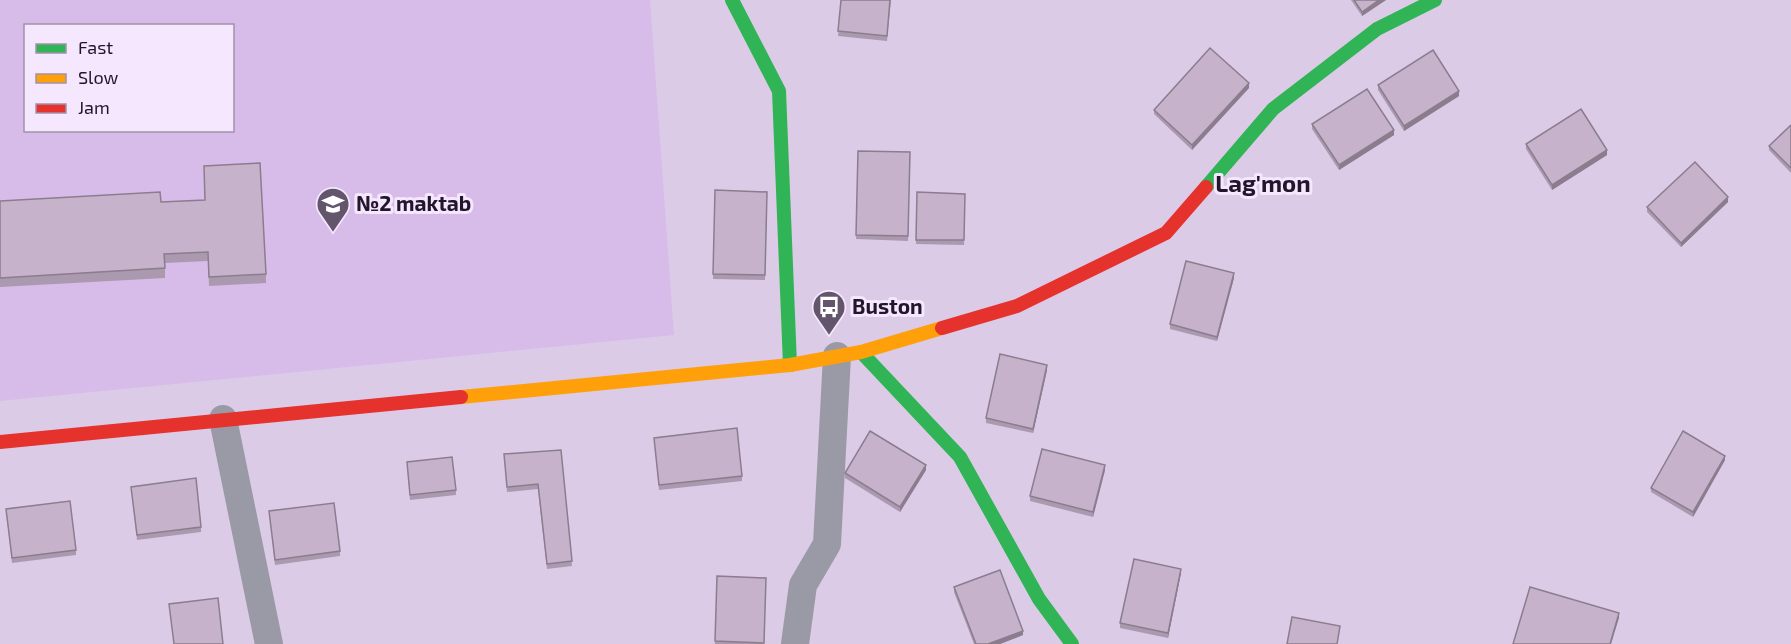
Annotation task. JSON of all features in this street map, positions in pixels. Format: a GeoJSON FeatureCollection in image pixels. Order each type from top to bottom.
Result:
{"type":"FeatureCollection","features":[{"type":"Feature","properties":{"kind":"street"},"geometry":{"type":"LineString","coordinates":[[732,0],[779,91],[790,365]]}},
{"type":"Feature","properties":{"kind":"street"},"geometry":{"type":"LineString","coordinates":[[0,442],[790,365],[849,354],[1017,306],[1166,233],[1273,109],[1377,29],[1435,0]]}},
{"type":"Feature","properties":{"kind":"street"},"geometry":{"type":"LineString","coordinates":[[795,644],[803,585],[827,544],[849,354]]}},
{"type":"Feature","properties":{"kind":"street"},"geometry":{"type":"LineString","coordinates":[[849,354],[960,457],[1039,599],[1072,644]]}},
{"type":"Feature","properties":{"kind":"street"},"geometry":{"type":"LineString","coordinates":[[223,419],[269,644]]}},
{"type":"Feature","properties":{"kind":"shaded area","name":"№2 maktab"},"geometry":{"type":"Polygon","coordinates":[[[0,0],[650,0],[674,335],[0,401],[0,0]]]}},
{"type":"Feature","properties":{"kind":"building"},"geometry":{"type":"Polygon","coordinates":[[[841,0],[890,0],[887,36],[838,31],[841,0]]]}},
{"type":"Feature","properties":{"kind":"building"},"geometry":{"type":"Polygon","coordinates":[[[1354,0],[1379,0],[1362,12],[1354,0]]]}},
{"type":"Feature","properties":{"kind":"building"},"geometry":{"type":"Polygon","coordinates":[[[1210,48],[1249,83],[1192,145],[1154,110],[1210,48]]]}},
{"type":"Feature","properties":{"kind":"building"},"geometry":{"type":"Polygon","coordinates":[[[1433,50],[1459,91],[1404,126],[1378,85],[1433,50]]]}},
{"type":"Feature","properties":{"kind":"building"},"geometry":{"type":"Polygon","coordinates":[[[1367,89],[1394,130],[1339,165],[1312,124],[1367,89]]]}},
{"type":"Feature","properties":{"kind":"building"},"geometry":{"type":"Polygon","coordinates":[[[1581,109],[1607,150],[1552,185],[1526,144],[1581,109]]]}},
{"type":"Feature","properties":{"kind":"building"},"geometry":{"type":"Polygon","coordinates":[[[1791,125],[1791,168],[1769,146],[1791,125]]]}},
{"type":"Feature","properties":{"kind":"building"},"geometry":{"type":"Polygon","coordinates":[[[858,151],[910,152],[908,236],[856,235],[858,151]]]}},
{"type":"Feature","properties":{"kind":"building"},"geometry":{"type":"Polygon","coordinates":[[[1695,162],[1728,197],[1681,243],[1647,207],[1695,162]]]}},
{"type":"Feature","properties":{"kind":"building"},"geometry":{"type":"Polygon","coordinates":[[[260,163],[266,274],[209,277],[208,252],[164,254],[165,268],[0,278],[0,201],[160,192],[161,202],[205,200],[204,166],[260,163]]]}},
{"type":"Feature","properties":{"kind":"building"},"geometry":{"type":"Polygon","coordinates":[[[715,190],[767,192],[765,275],[713,274],[715,190]]]}},
{"type":"Feature","properties":{"kind":"building"},"geometry":{"type":"Polygon","coordinates":[[[917,192],[965,194],[964,240],[916,240],[917,192]]]}},
{"type":"Feature","properties":{"kind":"building"},"geometry":{"type":"Polygon","coordinates":[[[1186,261],[1234,273],[1217,337],[1170,324],[1186,261]]]}},
{"type":"Feature","properties":{"kind":"building"},"geometry":{"type":"Polygon","coordinates":[[[1000,354],[1047,365],[1033,429],[986,418],[1000,354]]]}},
{"type":"Feature","properties":{"kind":"building"},"geometry":{"type":"Polygon","coordinates":[[[737,428],[742,476],[659,485],[654,438],[737,428]]]}},
{"type":"Feature","properties":{"kind":"building"},"geometry":{"type":"Polygon","coordinates":[[[870,431],[926,465],[900,507],[845,473],[870,431]]]}},
{"type":"Feature","properties":{"kind":"building"},"geometry":{"type":"Polygon","coordinates":[[[1683,431],[1725,456],[1693,512],[1651,488],[1683,431]]]}},
{"type":"Feature","properties":{"kind":"building"},"geometry":{"type":"Polygon","coordinates":[[[1042,449],[1105,465],[1093,512],[1030,496],[1042,449]]]}},
{"type":"Feature","properties":{"kind":"building"},"geometry":{"type":"Polygon","coordinates":[[[561,450],[572,561],[547,564],[538,484],[507,487],[504,454],[561,450]]]}},
{"type":"Feature","properties":{"kind":"building"},"geometry":{"type":"Polygon","coordinates":[[[452,457],[456,490],[410,495],[407,462],[452,457]]]}},
{"type":"Feature","properties":{"kind":"building"},"geometry":{"type":"Polygon","coordinates":[[[196,478],[201,527],[137,535],[131,487],[196,478]]]}},
{"type":"Feature","properties":{"kind":"building"},"geometry":{"type":"Polygon","coordinates":[[[70,501],[76,550],[12,558],[6,509],[70,501]]]}},
{"type":"Feature","properties":{"kind":"building"},"geometry":{"type":"Polygon","coordinates":[[[334,503],[340,551],[275,560],[269,511],[334,503]]]}},
{"type":"Feature","properties":{"kind":"building"},"geometry":{"type":"Polygon","coordinates":[[[1134,559],[1181,569],[1168,633],[1120,623],[1134,559]]]}},
{"type":"Feature","properties":{"kind":"building"},"geometry":{"type":"Polygon","coordinates":[[[1000,570],[1023,631],[988,644],[976,644],[954,587],[1000,570]]]}},
{"type":"Feature","properties":{"kind":"building"},"geometry":{"type":"Polygon","coordinates":[[[717,576],[766,578],[764,643],[715,641],[717,576]]]}},
{"type":"Feature","properties":{"kind":"building"},"geometry":{"type":"Polygon","coordinates":[[[1530,587],[1619,613],[1610,644],[1513,644],[1530,587]]]}},
{"type":"Feature","properties":{"kind":"building"},"geometry":{"type":"Polygon","coordinates":[[[218,598],[223,644],[174,644],[169,604],[218,598]]]}},
{"type":"Feature","properties":{"kind":"building"},"geometry":{"type":"Polygon","coordinates":[[[1292,617],[1340,626],[1337,644],[1287,644],[1292,617]]]}},
{"type":"Feature","properties":{"kind":"traffic: fast"},"geometry":{"type":"LineString","coordinates":[[732,0],[779,91],[790,365]]}},
{"type":"Feature","properties":{"kind":"traffic: fast"},"geometry":{"type":"LineString","coordinates":[[1206,187],[1273,109],[1377,29],[1435,0]]}},
{"type":"Feature","properties":{"kind":"traffic: fast"},"geometry":{"type":"LineString","coordinates":[[861,352],[960,457],[1039,599],[1072,644]]}},
{"type":"Feature","properties":{"kind":"traffic: slow"},"geometry":{"type":"LineString","coordinates":[[461,397],[790,365],[861,352],[942,328]]}},
{"type":"Feature","properties":{"kind":"traffic: jam"},"geometry":{"type":"LineString","coordinates":[[942,328],[1017,306],[1166,233],[1206,187]]}},
{"type":"Feature","properties":{"kind":"traffic: jam"},"geometry":{"type":"LineString","coordinates":[[0,442],[461,397]]}},
{"type":"Feature","properties":{"kind":"place","name":"№2 maktab"},"geometry":{"type":"Point","coordinates":[333,233]}},
{"type":"Feature","properties":{"kind":"place","name":"Buston"},"geometry":{"type":"Point","coordinates":[829,336]}},
{"type":"Feature","properties":{"kind":"district","name":"Lag'mon"},"geometry":{"type":"Point","coordinates":[1263,184]}}]}
